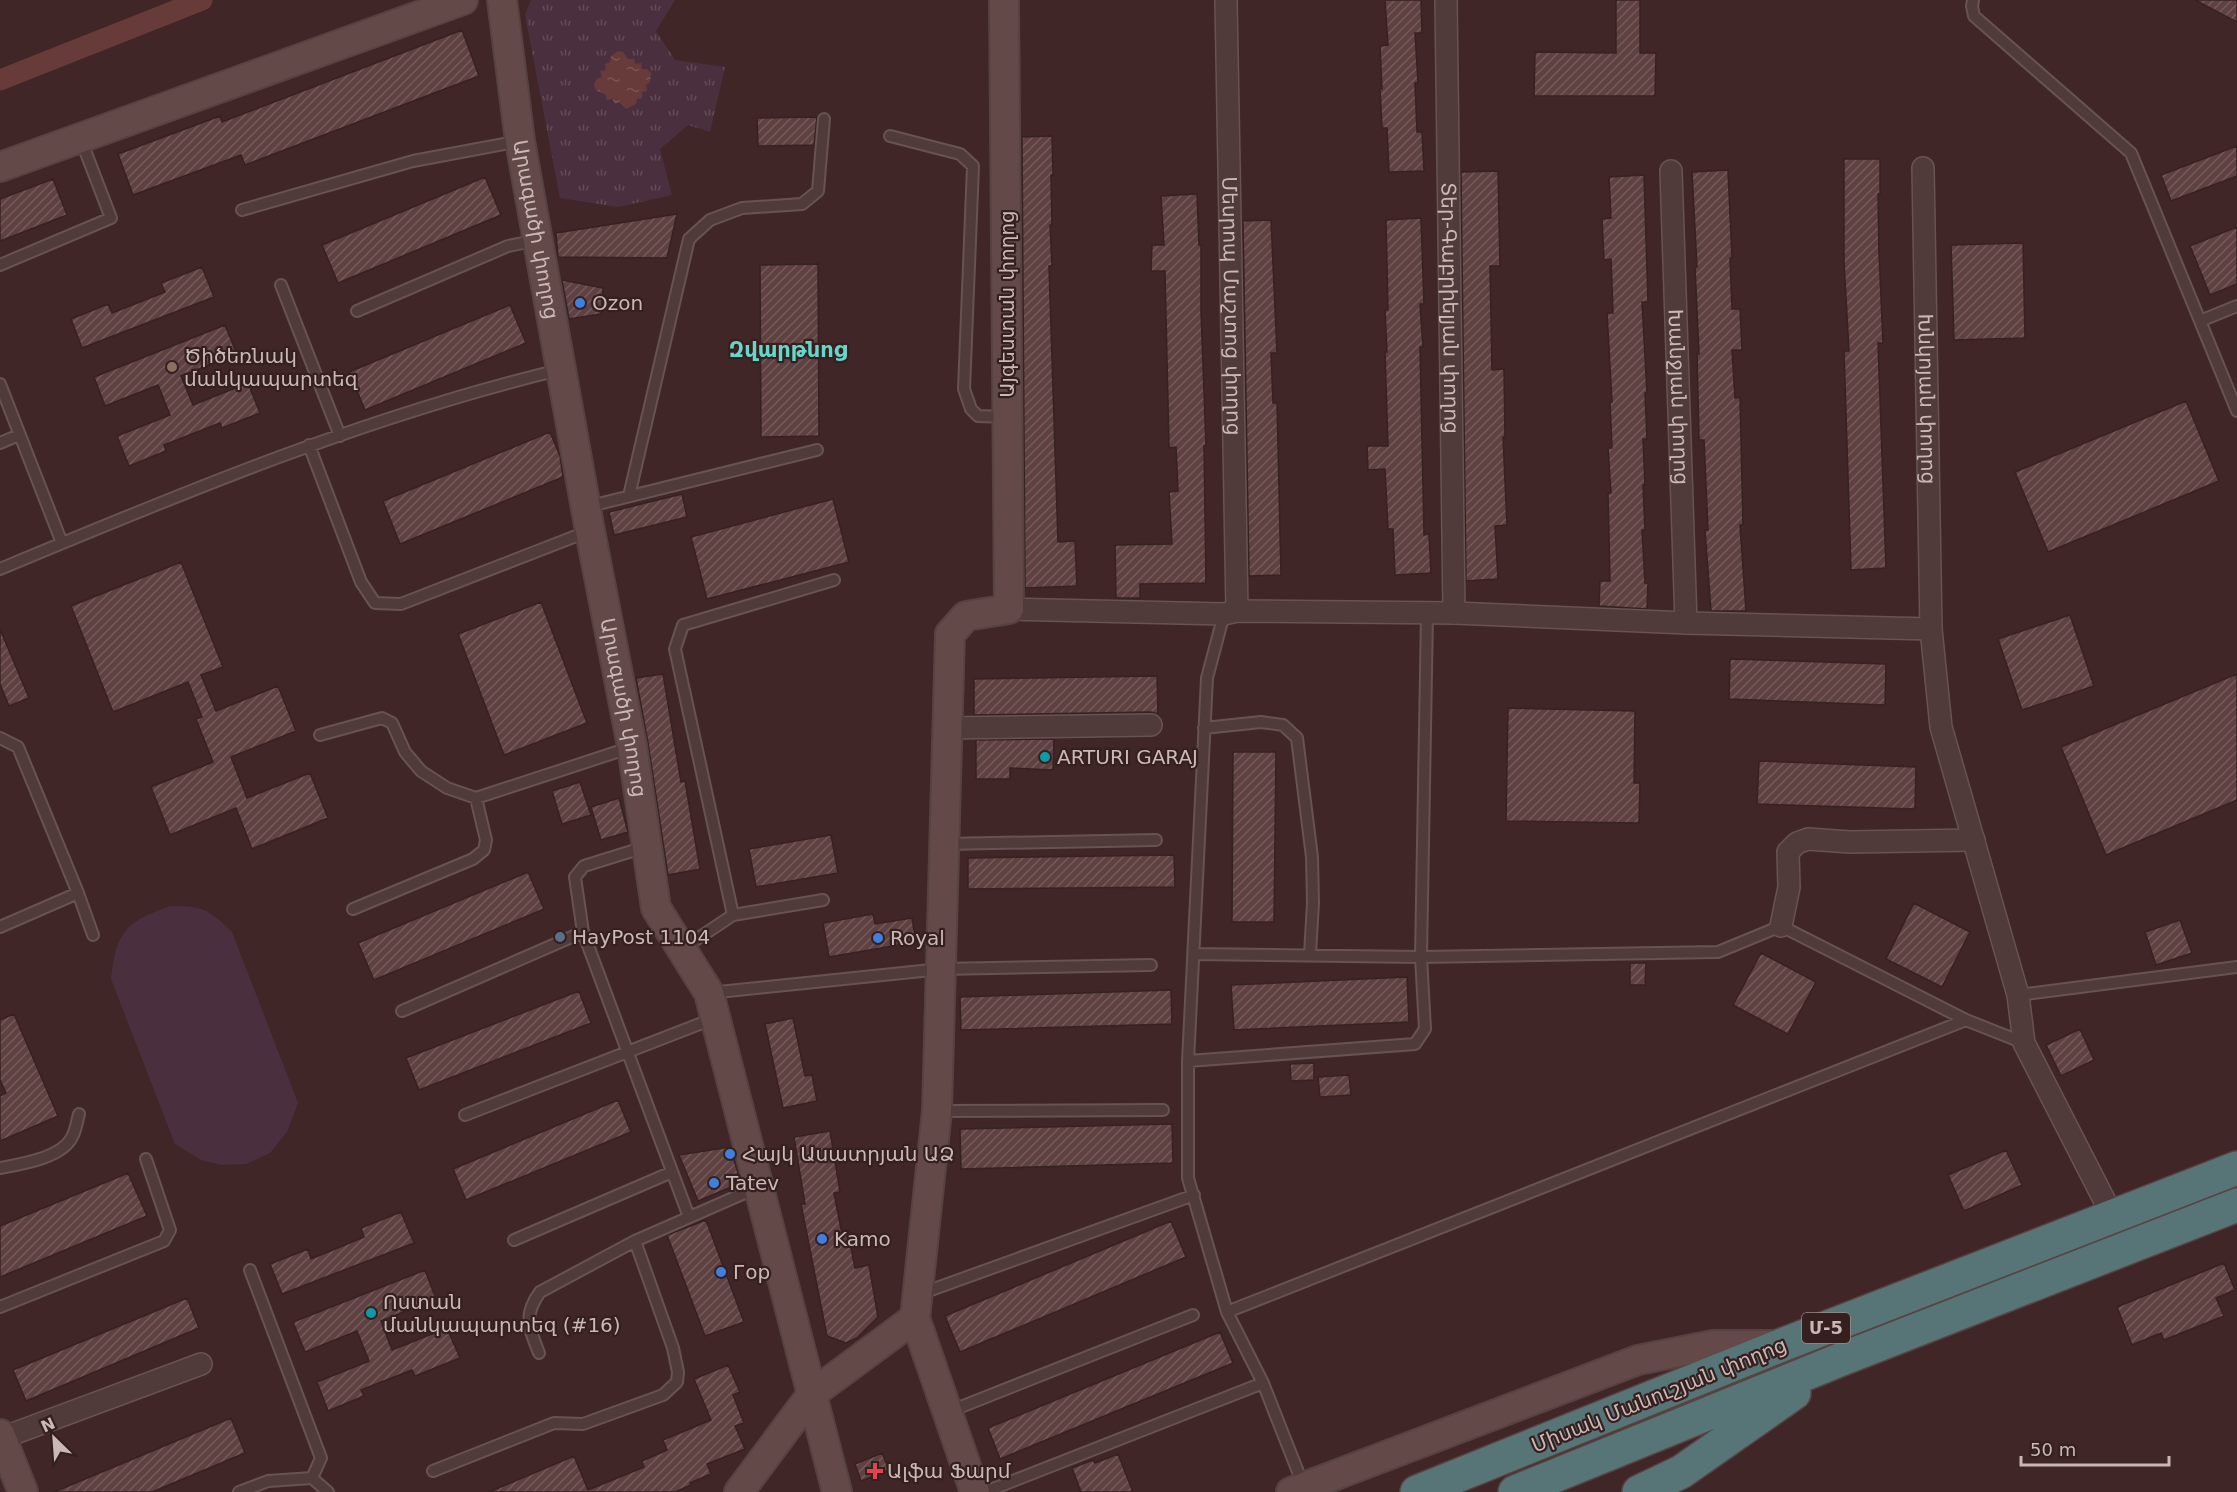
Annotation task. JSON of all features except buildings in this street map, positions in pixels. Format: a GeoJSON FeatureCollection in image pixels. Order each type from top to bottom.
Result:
{"type":"FeatureCollection","features":[{"type":"Feature","properties":{"kind":"highway","name":"Միսակ Մանուշյան փողոց"},"geometry":{"type":"LineString","coordinates":[[1417,1492],[1782,1345],[2237,1168]]}},
{"type":"Feature","properties":{"kind":"highway","name":"Միսակ Մանուշյան փողոց"},"geometry":{"type":"LineString","coordinates":[[1515,1492],[1842,1359],[2237,1205]]}},
{"type":"Feature","properties":{"kind":"highway"},"geometry":{"type":"LineString","coordinates":[[1639,1492],[1681,1472],[1842,1359]]}},
{"type":"Feature","properties":{"kind":"street"},"geometry":{"type":"LineString","coordinates":[[0,168],[464,0]]}},
{"type":"Feature","properties":{"kind":"street","name":"Արագածի փողոց"},"geometry":{"type":"LineString","coordinates":[[502,0],[520,141],[588,519],[632,746],[656,908],[682,949],[712,1005],[837,1492]]}},
{"type":"Feature","properties":{"kind":"street","name":"Այգեստան փողոց"},"geometry":{"type":"LineString","coordinates":[[1005,0],[1010,609]]}},
{"type":"Feature","properties":{"kind":"street","name":"Մեսրոպ Մաշտոց փողոց"},"geometry":{"type":"LineString","coordinates":[[1226,0],[1230,612]]}},
{"type":"Feature","properties":{"kind":"street","name":"Տեր-Գաբրիելյան փողոց"},"geometry":{"type":"LineString","coordinates":[[1446,0],[1454,614]]}},
{"type":"Feature","properties":{"kind":"street","name":"Խնկոյան փողոց"},"geometry":{"type":"LineString","coordinates":[[1923,168],[1931,629],[1941,727],[2018,995],[2024,1043]]}},
{"type":"Feature","properties":{"kind":"street","name":"Խանջյան փողոց"},"geometry":{"type":"LineString","coordinates":[[1671,171],[1686,623]]}},
{"type":"Feature","properties":{"kind":"street"},"geometry":{"type":"LineString","coordinates":[[975,1492],[947,1413],[916,1307],[937,1111],[950,634],[966,616],[1010,609],[1454,614],[1931,629]]}},
{"type":"Feature","properties":{"kind":"street"},"geometry":{"type":"LineString","coordinates":[[947,728],[1151,725]]}},
{"type":"Feature","properties":{"kind":"street"},"geometry":{"type":"LineString","coordinates":[[1780,926],[1789,887],[1788,852],[1797,843],[1808,840],[1850,842],[1974,840]]}},
{"type":"Feature","properties":{"kind":"street"},"geometry":{"type":"LineString","coordinates":[[2024,1043],[2114,1217]]}},
{"type":"Feature","properties":{"kind":"street"},"geometry":{"type":"LineString","coordinates":[[739,1492],[812,1394],[916,1307]]}},
{"type":"Feature","properties":{"kind":"street"},"geometry":{"type":"LineString","coordinates":[[1298,1490],[1638,1360],[1713,1345],[1782,1345]]}},
{"type":"Feature","properties":{"kind":"street"},"geometry":{"type":"LineString","coordinates":[[23,1492],[1,1436],[201,1364]]}},
{"type":"Feature","properties":{"kind":"lane"},"geometry":{"type":"LineString","coordinates":[[1973,0],[1974,16],[2131,153],[2237,411]]}},
{"type":"Feature","properties":{"kind":"lane"},"geometry":{"type":"LineString","coordinates":[[629,496],[689,239],[710,220],[742,208],[802,204],[818,192],[824,118]]}},
{"type":"Feature","properties":{"kind":"lane"},"geometry":{"type":"LineString","coordinates":[[890,136],[960,154],[973,166],[964,389],[971,409],[978,416],[1008,417]]}},
{"type":"Feature","properties":{"kind":"lane"},"geometry":{"type":"LineString","coordinates":[[0,265],[111,218],[81,140]]}},
{"type":"Feature","properties":{"kind":"lane"},"geometry":{"type":"LineString","coordinates":[[242,210],[413,161],[520,141]]}},
{"type":"Feature","properties":{"kind":"lane"},"geometry":{"type":"LineString","coordinates":[[357,311],[508,246],[539,240]]}},
{"type":"Feature","properties":{"kind":"lane"},"geometry":{"type":"LineString","coordinates":[[280,285],[340,436]]}},
{"type":"Feature","properties":{"kind":"lane"},"geometry":{"type":"LineString","coordinates":[[2200,321],[2237,306]]}},
{"type":"Feature","properties":{"kind":"lane"},"geometry":{"type":"LineString","coordinates":[[0,569],[309,446],[495,386],[562,370]]}},
{"type":"Feature","properties":{"kind":"lane"},"geometry":{"type":"LineString","coordinates":[[0,384],[62,543]]}},
{"type":"Feature","properties":{"kind":"lane"},"geometry":{"type":"LineString","coordinates":[[0,443],[19,435]]}},
{"type":"Feature","properties":{"kind":"lane"},"geometry":{"type":"LineString","coordinates":[[309,446],[361,582],[375,603],[401,604],[588,519],[629,496],[817,450]]}},
{"type":"Feature","properties":{"kind":"lane"},"geometry":{"type":"LineString","coordinates":[[734,915],[675,649],[683,625],[834,580]]}},
{"type":"Feature","properties":{"kind":"lane"},"geometry":{"type":"LineString","coordinates":[[1230,612],[1207,678],[1188,1061],[1188,1178],[1227,1312],[1263,1383],[1298,1490]]}},
{"type":"Feature","properties":{"kind":"lane"},"geometry":{"type":"LineString","coordinates":[[1188,1061],[1415,1044],[1425,1029],[1421,957],[1427,614]]}},
{"type":"Feature","properties":{"kind":"lane"},"geometry":{"type":"LineString","coordinates":[[320,735],[382,718],[392,723],[405,752],[421,771],[447,788],[476,798],[632,746]]}},
{"type":"Feature","properties":{"kind":"lane"},"geometry":{"type":"LineString","coordinates":[[1204,728],[1261,722],[1283,725],[1297,738],[1311,857],[1313,903],[1310,954]]}},
{"type":"Feature","properties":{"kind":"lane"},"geometry":{"type":"LineString","coordinates":[[0,738],[18,747],[93,935]]}},
{"type":"Feature","properties":{"kind":"lane"},"geometry":{"type":"LineString","coordinates":[[353,909],[473,859],[484,850],[486,840],[476,798]]}},
{"type":"Feature","properties":{"kind":"lane"},"geometry":{"type":"LineString","coordinates":[[944,844],[1156,840]]}},
{"type":"Feature","properties":{"kind":"lane"},"geometry":{"type":"LineString","coordinates":[[647,847],[584,866],[575,877],[583,932],[689,1217]]}},
{"type":"Feature","properties":{"kind":"lane"},"geometry":{"type":"LineString","coordinates":[[0,927],[78,893]]}},
{"type":"Feature","properties":{"kind":"lane"},"geometry":{"type":"LineString","coordinates":[[682,949],[734,915],[823,900]]}},
{"type":"Feature","properties":{"kind":"lane"},"geometry":{"type":"LineString","coordinates":[[1194,954],[1421,957],[1718,952],[1780,926],[1966,1020],[2024,1043]]}},
{"type":"Feature","properties":{"kind":"lane"},"geometry":{"type":"LineString","coordinates":[[402,1011],[583,932]]}},
{"type":"Feature","properties":{"kind":"lane"},"geometry":{"type":"LineString","coordinates":[[465,1115],[628,1052],[712,1005],[941,969],[1151,965]]}},
{"type":"Feature","properties":{"kind":"lane"},"geometry":{"type":"LineString","coordinates":[[2018,995],[2237,967]]}},
{"type":"Feature","properties":{"kind":"lane"},"geometry":{"type":"LineString","coordinates":[[1227,1312],[1966,1020]]}},
{"type":"Feature","properties":{"kind":"lane"},"geometry":{"type":"LineString","coordinates":[[937,1111],[1163,1110]]}},
{"type":"Feature","properties":{"kind":"lane"},"geometry":{"type":"LineString","coordinates":[[0,1168],[36,1161],[60,1149],[72,1138],[79,1114]]}},
{"type":"Feature","properties":{"kind":"lane"},"geometry":{"type":"LineString","coordinates":[[0,1307],[164,1241],[170,1230],[146,1159]]}},
{"type":"Feature","properties":{"kind":"lane"},"geometry":{"type":"LineString","coordinates":[[514,1240],[672,1172]]}},
{"type":"Feature","properties":{"kind":"lane"},"geometry":{"type":"LineString","coordinates":[[539,1353],[531,1333],[528,1317],[532,1304],[540,1292],[635,1241],[759,1187]]}},
{"type":"Feature","properties":{"kind":"lane"},"geometry":{"type":"LineString","coordinates":[[916,1307],[1194,1195]]}},
{"type":"Feature","properties":{"kind":"lane"},"geometry":{"type":"LineString","coordinates":[[432,1471],[554,1423],[583,1424],[670,1391],[677,1382],[678,1372],[673,1348],[635,1241]]}},
{"type":"Feature","properties":{"kind":"lane"},"geometry":{"type":"LineString","coordinates":[[250,1270],[321,1458],[312,1478]]}},
{"type":"Feature","properties":{"kind":"lane"},"geometry":{"type":"LineString","coordinates":[[947,1413],[1192,1315]]}},
{"type":"Feature","properties":{"kind":"lane"},"geometry":{"type":"LineString","coordinates":[[984,1492],[1263,1383]]}},
{"type":"Feature","properties":{"kind":"lane"},"geometry":{"type":"LineString","coordinates":[[239,1492],[268,1481],[312,1478],[328,1492]]}},
{"type":"Feature","properties":{"kind":"green space"},"geometry":{"type":"Polygon","coordinates":[[[531,0],[675,0],[656,31],[675,60],[725,67],[710,132],[688,125],[660,149],[672,195],[618,207],[560,198],[525,15],[531,0]]]}},
{"type":"Feature","properties":{"kind":"green space"},"geometry":{"type":"Polygon","coordinates":[[[170,906],[205,910],[232,932],[298,1103],[287,1132],[270,1153],[246,1164],[222,1165],[201,1160],[175,1144],[111,979],[116,950],[126,930],[143,917],[170,906]]]}},
{"type":"Feature","properties":{"kind":"water"},"geometry":{"type":"Polygon","coordinates":[[[618,51],[623,52],[628,59],[634,59],[635,64],[641,63],[642,69],[647,69],[651,73],[650,82],[646,85],[647,91],[642,92],[642,98],[637,99],[636,104],[626,109],[619,102],[615,104],[612,98],[607,100],[605,94],[597,91],[594,84],[602,77],[600,71],[606,70],[605,64],[610,62],[611,56],[618,51]]]}},
{"type":"Feature","properties":{"kind":"waterway"},"geometry":{"type":"LineString","coordinates":[[0,80],[202,0]]}},
{"type":"Feature","properties":{"kind":"place","name":"Ozon"},"geometry":{"type":"Point","coordinates":[580,303]}},
{"type":"Feature","properties":{"kind":"place","name":"Ծիծեռնակ մանկապարտեզ"},"geometry":{"type":"Point","coordinates":[172,367]}},
{"type":"Feature","properties":{"kind":"place","name":"ARTURI GARAJ"},"geometry":{"type":"Point","coordinates":[1045,757]}},
{"type":"Feature","properties":{"kind":"place","name":"HayPost 1104"},"geometry":{"type":"Point","coordinates":[560,937]}},
{"type":"Feature","properties":{"kind":"place","name":"Royal"},"geometry":{"type":"Point","coordinates":[878,938]}},
{"type":"Feature","properties":{"kind":"place","name":"Հայկ Ասատրյան ԱՁ"},"geometry":{"type":"Point","coordinates":[730,1154]}},
{"type":"Feature","properties":{"kind":"place","name":"Tatev"},"geometry":{"type":"Point","coordinates":[714,1183]}},
{"type":"Feature","properties":{"kind":"place","name":"Kamo"},"geometry":{"type":"Point","coordinates":[822,1239]}},
{"type":"Feature","properties":{"kind":"place","name":"Гор"},"geometry":{"type":"Point","coordinates":[721,1272]}},
{"type":"Feature","properties":{"kind":"place","name":"Ոստան մանկապարտեզ (#16)"},"geometry":{"type":"Point","coordinates":[371,1313]}},
{"type":"Feature","properties":{"kind":"place","name":"Ալֆա Ֆարմ"},"geometry":{"type":"Point","coordinates":[875,1471]}},
{"type":"Feature","properties":{"kind":"district","name":"Զվարթնոց"},"geometry":{"type":"Point","coordinates":[788,350]}}]}
